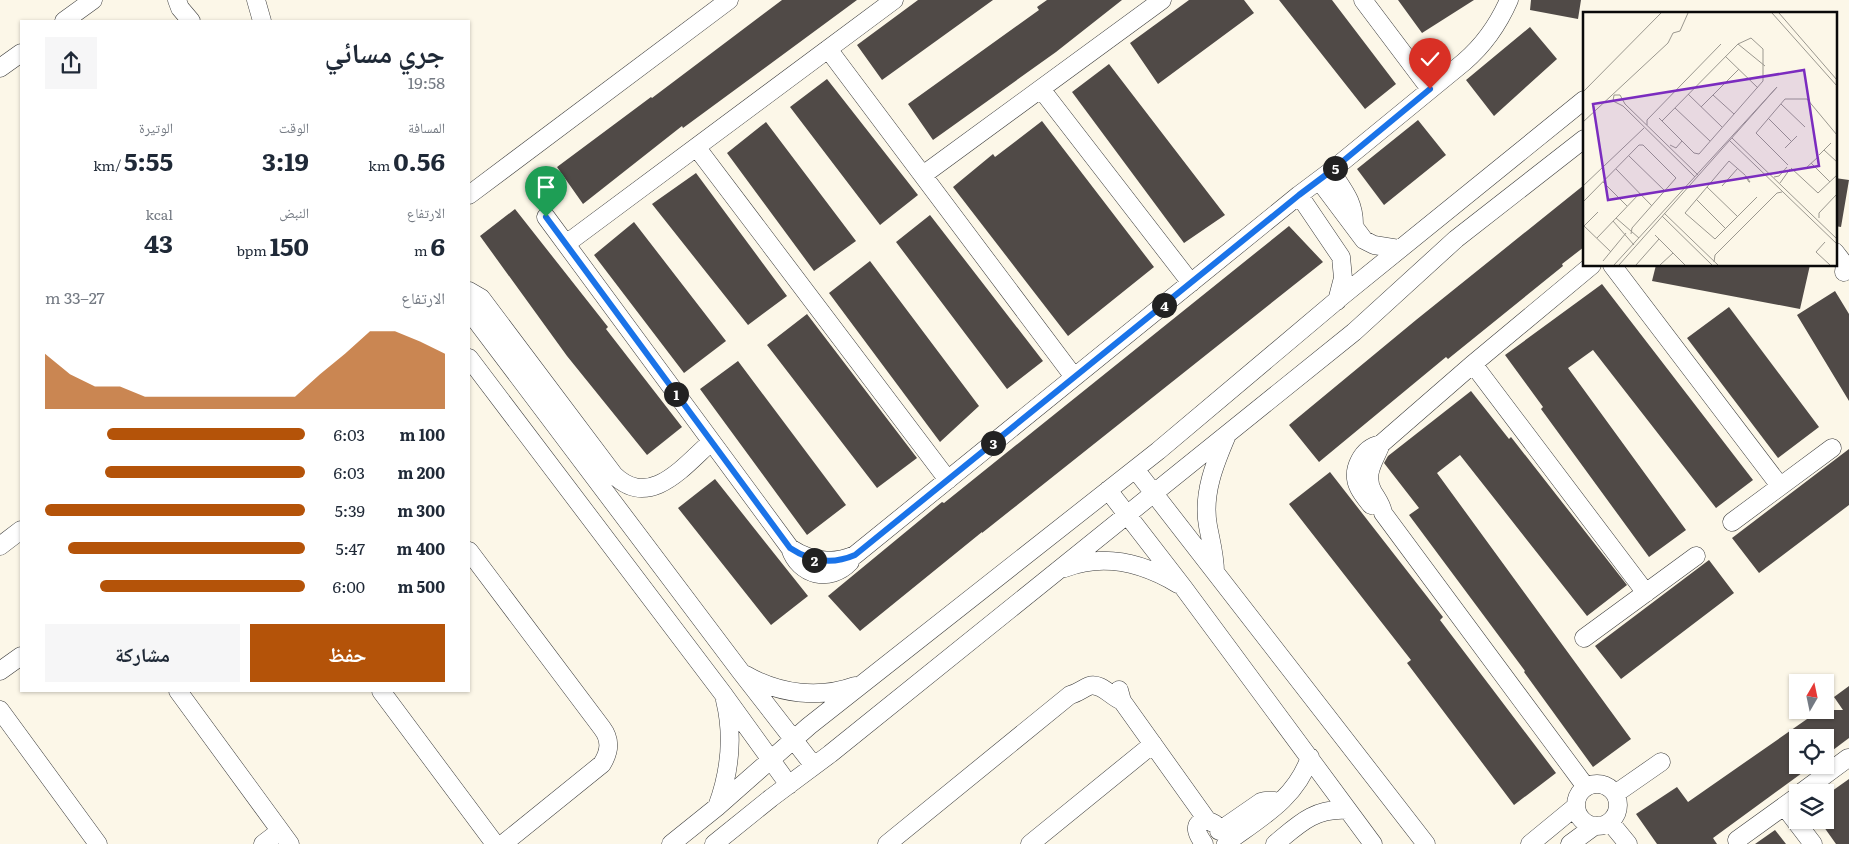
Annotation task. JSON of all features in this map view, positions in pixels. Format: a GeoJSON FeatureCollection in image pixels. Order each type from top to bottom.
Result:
{"type":"FeatureCollection","features":[{"type":"Feature","properties":{"kind":"street"},"geometry":{"type":"LineString","coordinates":[[65,20],[93,0]]}},
{"type":"Feature","properties":{"kind":"street"},"geometry":{"type":"LineString","coordinates":[[177,0],[180,8],[191,20]]}},
{"type":"Feature","properties":{"kind":"street"},"geometry":{"type":"LineString","coordinates":[[256,0],[262,20]]}},
{"type":"Feature","properties":{"kind":"street"},"geometry":{"type":"LineString","coordinates":[[470,193],[729,0]]}},
{"type":"Feature","properties":{"kind":"street"},"geometry":{"type":"LineString","coordinates":[[566,244],[894,0]]}},
{"type":"Feature","properties":{"kind":"street"},"geometry":{"type":"LineString","coordinates":[[923,175],[1162,0]]}},
{"type":"Feature","properties":{"kind":"street"},"geometry":{"type":"LineString","coordinates":[[1363,0],[1430,89]]}},
{"type":"Feature","properties":{"kind":"street"},"geometry":{"type":"LineString","coordinates":[[546,217],[790,548],[807,558],[826,562],[846,559],[855,555],[1470,57],[1494,30],[1509,0]]}},
{"type":"Feature","properties":{"kind":"street"},"geometry":{"type":"LineString","coordinates":[[828,49],[1074,377]]}},
{"type":"Feature","properties":{"kind":"street"},"geometry":{"type":"LineString","coordinates":[[0,68],[20,54]]}},
{"type":"Feature","properties":{"kind":"street"},"geometry":{"type":"LineString","coordinates":[[1041,89],[1190,283]]}},
{"type":"Feature","properties":{"kind":"street"},"geometry":{"type":"LineString","coordinates":[[671,844],[717,807],[794,739],[1135,469],[1399,249],[1583,101]]}},
{"type":"Feature","properties":{"kind":"street"},"geometry":{"type":"LineString","coordinates":[[714,844],[814,766],[1354,332],[1456,239],[1583,140]]}},
{"type":"Feature","properties":{"kind":"street"},"geometry":{"type":"LineString","coordinates":[[697,148],[948,480]]}},
{"type":"Feature","properties":{"kind":"street"},"geometry":{"type":"LineString","coordinates":[[1325,176],[1359,234],[1374,245],[1399,249]]}},
{"type":"Feature","properties":{"kind":"street"},"geometry":{"type":"LineString","coordinates":[[1299,195],[1341,257],[1343,278],[1337,301]]}},
{"type":"Feature","properties":{"kind":"street"},"geometry":{"type":"LineString","coordinates":[[1341,257],[1359,234]]}},
{"type":"Feature","properties":{"kind":"street"},"geometry":{"type":"LineString","coordinates":[[1836,253],[1844,265],[1843,271]]}},
{"type":"Feature","properties":{"kind":"street"},"geometry":{"type":"LineString","coordinates":[[1586,787],[1383,513],[1381,505],[1372,490],[1369,477],[1371,464],[1381,444],[1591,266]]}},
{"type":"Feature","properties":{"kind":"street"},"geometry":{"type":"LineString","coordinates":[[1613,266],[1780,486]]}},
{"type":"Feature","properties":{"kind":"street"},"geometry":{"type":"LineString","coordinates":[[470,292],[481,298],[614,475],[626,485],[642,488],[659,485],[668,480],[712,442]]}},
{"type":"Feature","properties":{"kind":"street"},"geometry":{"type":"LineString","coordinates":[[470,312],[814,766]]}},
{"type":"Feature","properties":{"kind":"street"},"geometry":{"type":"LineString","coordinates":[[470,359],[724,695],[789,785]]}},
{"type":"Feature","properties":{"kind":"street"},"geometry":{"type":"LineString","coordinates":[[1473,364],[1646,592]]}},
{"type":"Feature","properties":{"kind":"street"},"geometry":{"type":"LineString","coordinates":[[1215,572],[1214,548],[1206,511],[1207,496],[1212,472],[1228,432]]}},
{"type":"Feature","properties":{"kind":"street"},"geometry":{"type":"LineString","coordinates":[[1732,522],[1832,448]]}},
{"type":"Feature","properties":{"kind":"street"},"geometry":{"type":"LineString","coordinates":[[1135,469],[1426,844]]}},
{"type":"Feature","properties":{"kind":"street"},"geometry":{"type":"LineString","coordinates":[[1108,490],[1183,587],[1374,844]]}},
{"type":"Feature","properties":{"kind":"street"},"geometry":{"type":"LineString","coordinates":[[0,546],[20,531]]}},
{"type":"Feature","properties":{"kind":"street"},"geometry":{"type":"LineString","coordinates":[[470,552],[602,728],[609,742],[609,750],[602,764],[504,844]]}},
{"type":"Feature","properties":{"kind":"street"},"geometry":{"type":"LineString","coordinates":[[1584,638],[1696,556]]}},
{"type":"Feature","properties":{"kind":"street"},"geometry":{"type":"LineString","coordinates":[[1055,572],[1079,563],[1105,560],[1118,561],[1152,571],[1183,587]]}},
{"type":"Feature","properties":{"kind":"street"},"geometry":{"type":"LineString","coordinates":[[0,671],[20,657]]}},
{"type":"Feature","properties":{"kind":"street"},"geometry":{"type":"LineString","coordinates":[[741,672],[768,686],[798,692],[831,692],[863,683]]}},
{"type":"Feature","properties":{"kind":"street"},"geometry":{"type":"LineString","coordinates":[[887,844],[1070,694],[1094,685],[1104,688],[1114,697],[1122,700],[1220,834]]}},
{"type":"Feature","properties":{"kind":"street"},"geometry":{"type":"LineString","coordinates":[[179,692],[285,838],[263,844]]}},
{"type":"Feature","properties":{"kind":"street"},"geometry":{"type":"LineString","coordinates":[[382,692],[495,844]]}},
{"type":"Feature","properties":{"kind":"street"},"geometry":{"type":"LineString","coordinates":[[717,807],[724,789],[730,752],[728,714],[724,695]]}},
{"type":"Feature","properties":{"kind":"street"},"geometry":{"type":"LineString","coordinates":[[0,710],[98,844]]}},
{"type":"Feature","properties":{"kind":"street"},"geometry":{"type":"LineString","coordinates":[[1030,844],[1153,744]]}},
{"type":"Feature","properties":{"kind":"street"},"geometry":{"type":"LineString","coordinates":[[1220,834],[1280,803],[1296,786],[1310,757]]}},
{"type":"Feature","properties":{"kind":"street"},"geometry":{"type":"LineString","coordinates":[[1813,784],[1848,758]]}},
{"type":"Feature","properties":{"kind":"street"},"geometry":{"type":"LineString","coordinates":[[1614,794],[1662,762]]}},
{"type":"Feature","properties":{"kind":"street"},"geometry":{"type":"LineString","coordinates":[[1570,844],[1601,824],[1615,816],[1618,809],[1618,801],[1614,794],[1601,785],[1593,784],[1580,792],[1576,800],[1575,808],[1578,816],[1584,823],[1601,824],[1628,844]]}},
{"type":"Feature","properties":{"kind":"street"},"geometry":{"type":"LineString","coordinates":[[1738,840],[1789,802]]}},
{"type":"Feature","properties":{"kind":"street"},"geometry":{"type":"LineString","coordinates":[[1530,844],[1575,808]]}},
{"type":"Feature","properties":{"kind":"street"},"geometry":{"type":"LineString","coordinates":[[1275,844],[1314,814],[1325,810],[1347,810]]}},
{"type":"Feature","properties":{"kind":"street"},"geometry":{"type":"LineString","coordinates":[[1204,844],[1196,829],[1200,822],[1220,834]]}},
{"type":"Feature","properties":{"kind":"street"},"geometry":{"type":"LineString","coordinates":[[1805,829],[1813,844]]}},
{"type":"Feature","properties":{"kind":"building"},"geometry":{"type":"Polygon","coordinates":[[[782,0],[857,0],[683,128],[682,126],[583,204],[557,167],[782,0]]]}},
{"type":"Feature","properties":{"kind":"building"},"geometry":{"type":"Polygon","coordinates":[[[918,0],[993,0],[882,80],[857,45],[918,0]]]}},
{"type":"Feature","properties":{"kind":"building"},"geometry":{"type":"Polygon","coordinates":[[[1047,0],[1122,0],[1056,52],[933,140],[908,104],[1039,10],[1037,7],[1047,0]]]}},
{"type":"Feature","properties":{"kind":"building"},"geometry":{"type":"Polygon","coordinates":[[[1189,0],[1244,0],[1254,13],[1158,84],[1130,43],[1189,0]]]}},
{"type":"Feature","properties":{"kind":"building"},"geometry":{"type":"Polygon","coordinates":[[[1279,0],[1332,0],[1396,84],[1365,109],[1279,0]]]}},
{"type":"Feature","properties":{"kind":"building"},"geometry":{"type":"Polygon","coordinates":[[[1398,0],[1474,0],[1422,33],[1398,0]]]}},
{"type":"Feature","properties":{"kind":"building"},"geometry":{"type":"Polygon","coordinates":[[[1531,0],[1581,0],[1578,19],[1530,10],[1531,0]]]}},
{"type":"Feature","properties":{"kind":"building"},"geometry":{"type":"Polygon","coordinates":[[[1530,27],[1557,59],[1494,116],[1466,80],[1530,27]]]}},
{"type":"Feature","properties":{"kind":"building"},"geometry":{"type":"Polygon","coordinates":[[[1109,64],[1225,215],[1184,243],[1072,92],[1109,64]]]}},
{"type":"Feature","properties":{"kind":"building"},"geometry":{"type":"Polygon","coordinates":[[[827,79],[918,195],[880,225],[790,107],[827,79]]]}},
{"type":"Feature","properties":{"kind":"building"},"geometry":{"type":"Polygon","coordinates":[[[1418,120],[1446,155],[1384,205],[1357,169],[1418,120]]]}},
{"type":"Feature","properties":{"kind":"building"},"geometry":{"type":"Polygon","coordinates":[[[1042,121],[1154,267],[1068,336],[953,187],[993,154],[995,157],[1042,121]]]}},
{"type":"Feature","properties":{"kind":"building"},"geometry":{"type":"Polygon","coordinates":[[[766,122],[856,241],[814,271],[727,153],[766,122]]]}},
{"type":"Feature","properties":{"kind":"building"},"geometry":{"type":"Polygon","coordinates":[[[696,173],[787,296],[748,325],[652,204],[696,173]]]}},
{"type":"Feature","properties":{"kind":"building"},"geometry":{"type":"Polygon","coordinates":[[[1836,178],[1849,180],[1841,227],[1836,226],[1836,178]]]}},
{"type":"Feature","properties":{"kind":"building"},"geometry":{"type":"Polygon","coordinates":[[[1583,186],[1583,248],[1562,264],[1563,266],[1448,359],[1446,357],[1319,462],[1289,425],[1583,186]]]}},
{"type":"Feature","properties":{"kind":"building"},"geometry":{"type":"Polygon","coordinates":[[[515,209],[608,327],[606,329],[682,427],[647,455],[567,356],[480,236],[515,209]]]}},
{"type":"Feature","properties":{"kind":"building"},"geometry":{"type":"Polygon","coordinates":[[[930,215],[1043,361],[1007,389],[896,242],[930,215]]]}},
{"type":"Feature","properties":{"kind":"building"},"geometry":{"type":"Polygon","coordinates":[[[634,222],[726,341],[684,373],[594,255],[634,222]]]}},
{"type":"Feature","properties":{"kind":"building"},"geometry":{"type":"Polygon","coordinates":[[[1289,226],[1323,262],[860,631],[828,596],[942,502],[944,503],[1289,226]]]}},
{"type":"Feature","properties":{"kind":"building"},"geometry":{"type":"Polygon","coordinates":[[[870,261],[979,406],[940,442],[829,293],[870,261]]]}},
{"type":"Feature","properties":{"kind":"building"},"geometry":{"type":"Polygon","coordinates":[[[1656,266],[1810,266],[1800,309],[1652,281],[1656,266]]]}},
{"type":"Feature","properties":{"kind":"building"},"geometry":{"type":"Polygon","coordinates":[[[1602,284],[1753,480],[1716,508],[1593,350],[1568,368],[1686,530],[1649,557],[1541,409],[1543,407],[1505,355],[1602,284]]]}},
{"type":"Feature","properties":{"kind":"building"},"geometry":{"type":"Polygon","coordinates":[[[1835,291],[1849,314],[1849,401],[1797,315],[1835,291]]]}},
{"type":"Feature","properties":{"kind":"building"},"geometry":{"type":"Polygon","coordinates":[[[1729,307],[1819,427],[1778,458],[1687,338],[1729,307]]]}},
{"type":"Feature","properties":{"kind":"building"},"geometry":{"type":"Polygon","coordinates":[[[807,314],[917,458],[877,488],[767,345],[807,314]]]}},
{"type":"Feature","properties":{"kind":"building"},"geometry":{"type":"Polygon","coordinates":[[[738,361],[846,505],[807,535],[700,389],[738,361]]]}},
{"type":"Feature","properties":{"kind":"building"},"geometry":{"type":"Polygon","coordinates":[[[1471,391],[1509,439],[1511,437],[1627,585],[1587,616],[1460,455],[1437,473],[1631,739],[1593,767],[1525,671],[1409,515],[1419,508],[1384,463],[1388,456],[1471,391]]]}},
{"type":"Feature","properties":{"kind":"building"},"geometry":{"type":"Polygon","coordinates":[[[1849,449],[1849,505],[1759,573],[1732,538],[1849,449]]]}},
{"type":"Feature","properties":{"kind":"building"},"geometry":{"type":"Polygon","coordinates":[[[1330,472],[1443,617],[1440,620],[1556,773],[1514,805],[1407,663],[1411,660],[1289,504],[1330,472]]]}},
{"type":"Feature","properties":{"kind":"building"},"geometry":{"type":"Polygon","coordinates":[[[715,479],[808,596],[771,625],[678,508],[715,479]]]}},
{"type":"Feature","properties":{"kind":"building"},"geometry":{"type":"Polygon","coordinates":[[[1709,560],[1734,593],[1621,679],[1595,646],[1709,560]]]}},
{"type":"Feature","properties":{"kind":"building"},"geometry":{"type":"Polygon","coordinates":[[[1849,686],[1849,738],[1834,749],[1834,729],[1793,729],[1807,719],[1834,719],[1834,710],[1843,710],[1834,697],[1849,686]]]}},
{"type":"Feature","properties":{"kind":"building"},"geometry":{"type":"Polygon","coordinates":[[[1789,732],[1789,774],[1801,774],[1713,838],[1717,844],[1657,844],[1636,814],[1677,787],[1688,802],[1789,732]]]}},
{"type":"Feature","properties":{"kind":"building"},"geometry":{"type":"Polygon","coordinates":[[[1849,779],[1849,844],[1836,844],[1825,829],[1834,829],[1834,790],[1849,779]]]}},
{"type":"Feature","properties":{"kind":"building"},"geometry":{"type":"Polygon","coordinates":[[[1775,830],[1786,844],[1755,844],[1775,830]]]}},
{"type":"Feature","properties":{"kind":"route"},"geometry":{"type":"LineString","coordinates":[[546,217],[790,548],[798,554],[816,561],[836,561],[855,555],[1430,89]]}}]}
